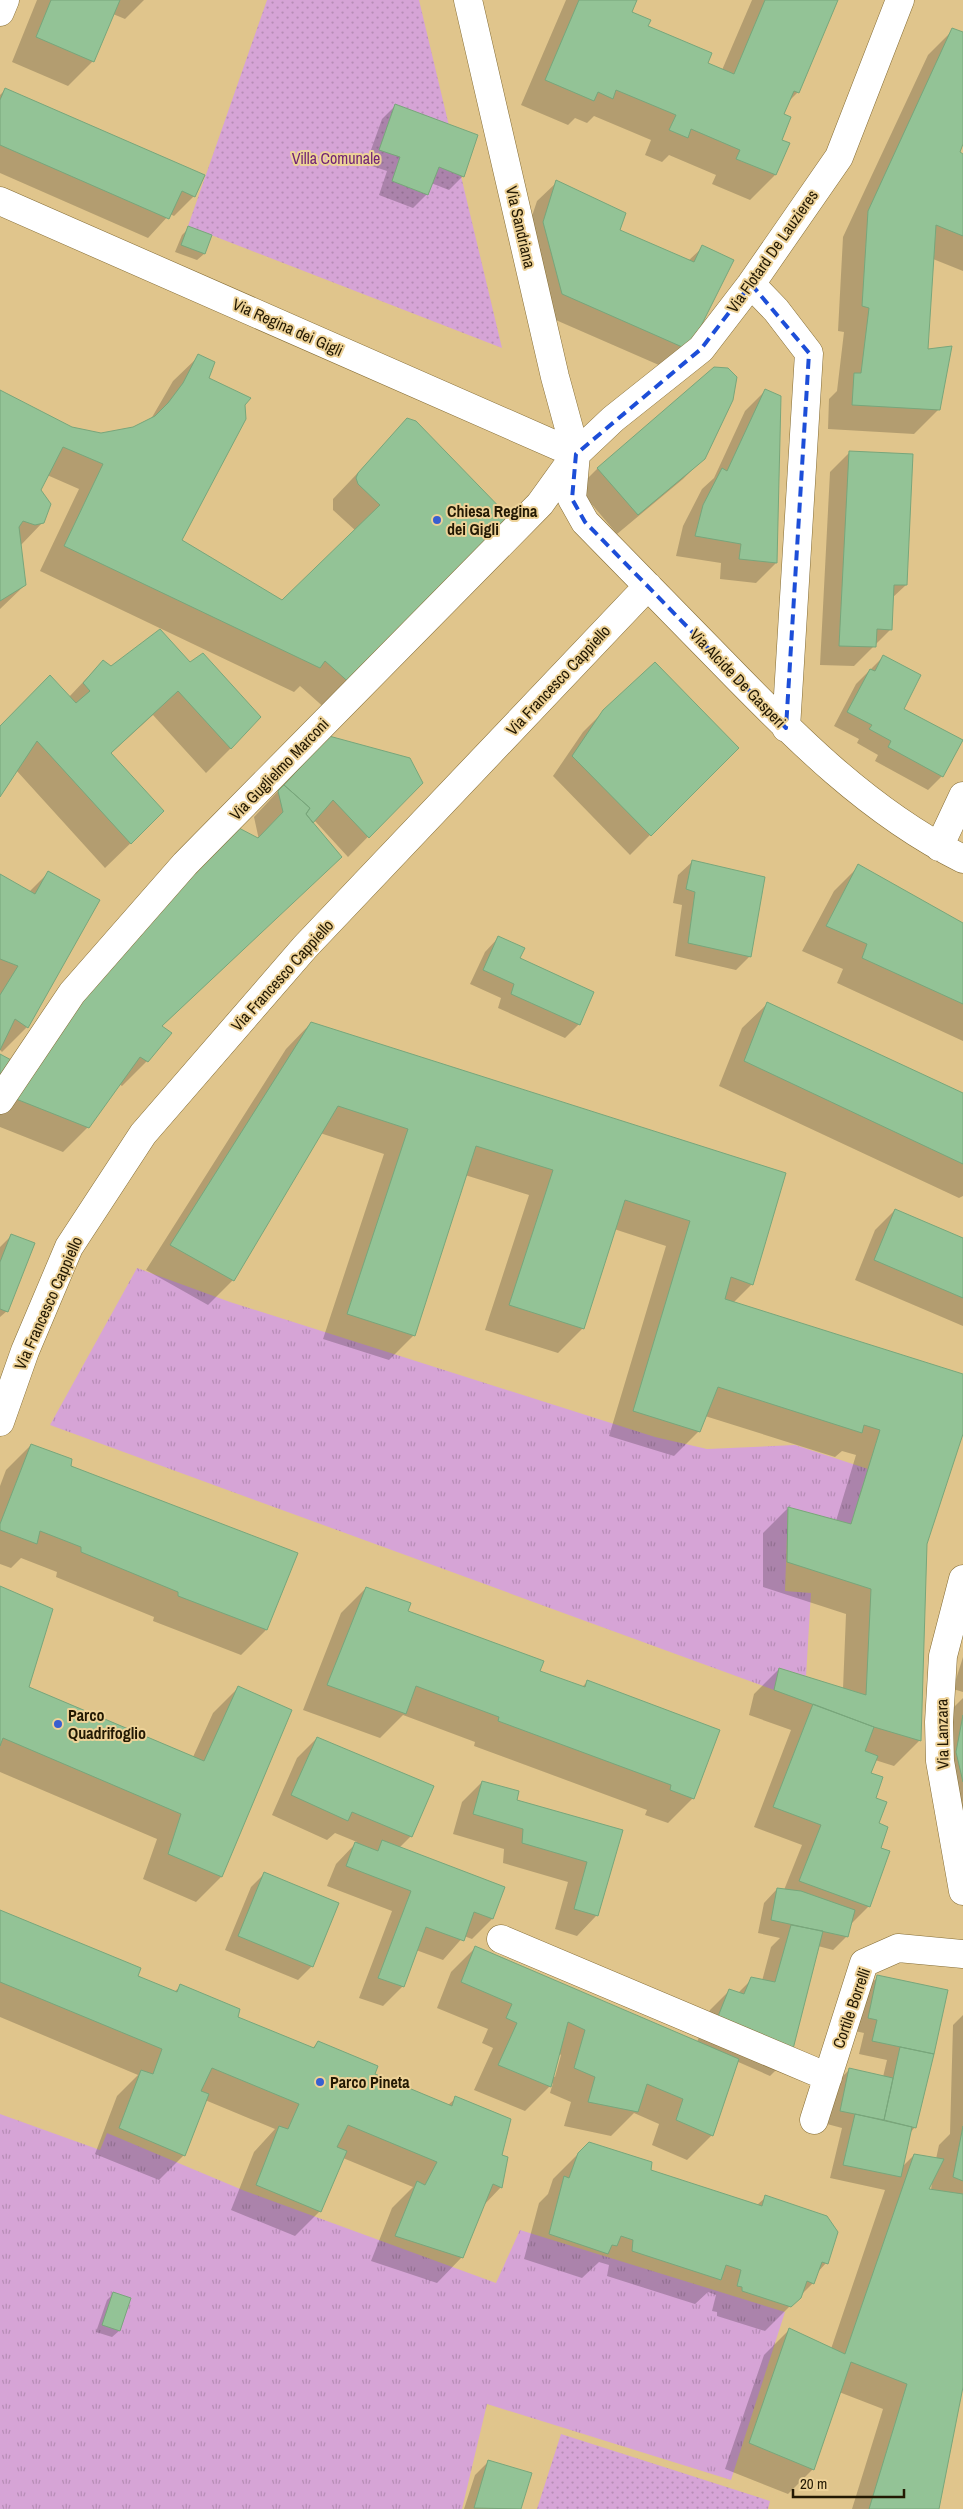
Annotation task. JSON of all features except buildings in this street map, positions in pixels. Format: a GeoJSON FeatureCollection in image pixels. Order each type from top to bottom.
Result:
{"type":"FeatureCollection","features":[{"type":"Feature","properties":{"kind":"street"},"geometry":{"type":"LineString","coordinates":[[0,12],[5,0]]}},
{"type":"Feature","properties":{"kind":"street","name":"Via Sandriana"},"geometry":{"type":"LineString","coordinates":[[468,0],[556,377],[576,454]]}},
{"type":"Feature","properties":{"kind":"street","name":"Via Flotard De Lauzieres"},"geometry":{"type":"LineString","coordinates":[[576,454],[613,419],[701,349],[751,284],[839,157],[900,0]]}},
{"type":"Feature","properties":{"kind":"street","name":"Via Regina dei Gigli"},"geometry":{"type":"LineString","coordinates":[[0,201],[576,454]]}},
{"type":"Feature","properties":{"kind":"street"},"geometry":{"type":"LineString","coordinates":[[751,284],[776,310],[808,353],[786,728]]}},
{"type":"Feature","properties":{"kind":"street","name":"Via Alcide De Gasperi"},"geometry":{"type":"LineString","coordinates":[[576,454],[572,499],[585,522],[786,728],[872,802],[939,847],[963,859]]}},
{"type":"Feature","properties":{"kind":"street","name":"Via Guglielmo Marconi"},"geometry":{"type":"LineString","coordinates":[[0,1100],[72,993],[185,864],[540,504],[576,454]]}},
{"type":"Feature","properties":{"kind":"street","name":"Via Francesco Cappiello"},"geometry":{"type":"LineString","coordinates":[[0,1422],[25,1351],[69,1247],[143,1134],[305,947],[648,586]]}},
{"type":"Feature","properties":{"kind":"street"},"geometry":{"type":"LineString","coordinates":[[939,847],[963,796]]}},
{"type":"Feature","properties":{"kind":"street","name":"Via Lanzara"},"geometry":{"type":"LineString","coordinates":[[963,1579],[953,1659],[939,1722],[940,1761],[963,1891]]}},
{"type":"Feature","properties":{"kind":"street"},"geometry":{"type":"LineString","coordinates":[[501,1939],[828,2077]]}},
{"type":"Feature","properties":{"kind":"street","name":"Cortile Borrelli"},"geometry":{"type":"LineString","coordinates":[[814,2120],[864,1963],[898,1948],[963,1954]]}},
{"type":"Feature","properties":{"kind":"highlighted area"},"geometry":{"type":"Polygon","coordinates":[[[751,284],[809,353],[786,728],[585,522],[572,499],[576,454],[701,349],[751,284]]]}},
{"type":"Feature","properties":{"kind":"green space","name":"Villa Comunale"},"geometry":{"type":"Polygon","coordinates":[[[267,0],[419,0],[502,348],[188,226],[267,0]]]}},
{"type":"Feature","properties":{"kind":"green space"},"geometry":{"type":"Polygon","coordinates":[[[137,1268],[230,1302],[655,1437],[707,1449],[795,1445],[868,1469],[851,1524],[788,1507],[785,1591],[811,1593],[806,1676],[779,1668],[774,1690],[50,1425],[137,1268]]]}},
{"type":"Feature","properties":{"kind":"green space"},"geometry":{"type":"Polygon","coordinates":[[[0,2114],[100,2150],[107,2133],[245,2191],[496,2283],[520,2230],[785,2312],[731,2480],[487,2404],[462,2509],[0,2509],[0,2114]]]}},
{"type":"Feature","properties":{"kind":"green space"},"geometry":{"type":"Polygon","coordinates":[[[561,2434],[770,2501],[768,2509],[537,2509],[561,2434]]]}},
{"type":"Feature","properties":{"kind":"place","name":"Chiesa Regina dei Gigli"},"geometry":{"type":"Point","coordinates":[437,520]}},
{"type":"Feature","properties":{"kind":"place","name":"Parco Quadrifoglio"},"geometry":{"type":"Point","coordinates":[58,1724]}},
{"type":"Feature","properties":{"kind":"place","name":"Parco Pineta"},"geometry":{"type":"Point","coordinates":[320,2082]}}]}
